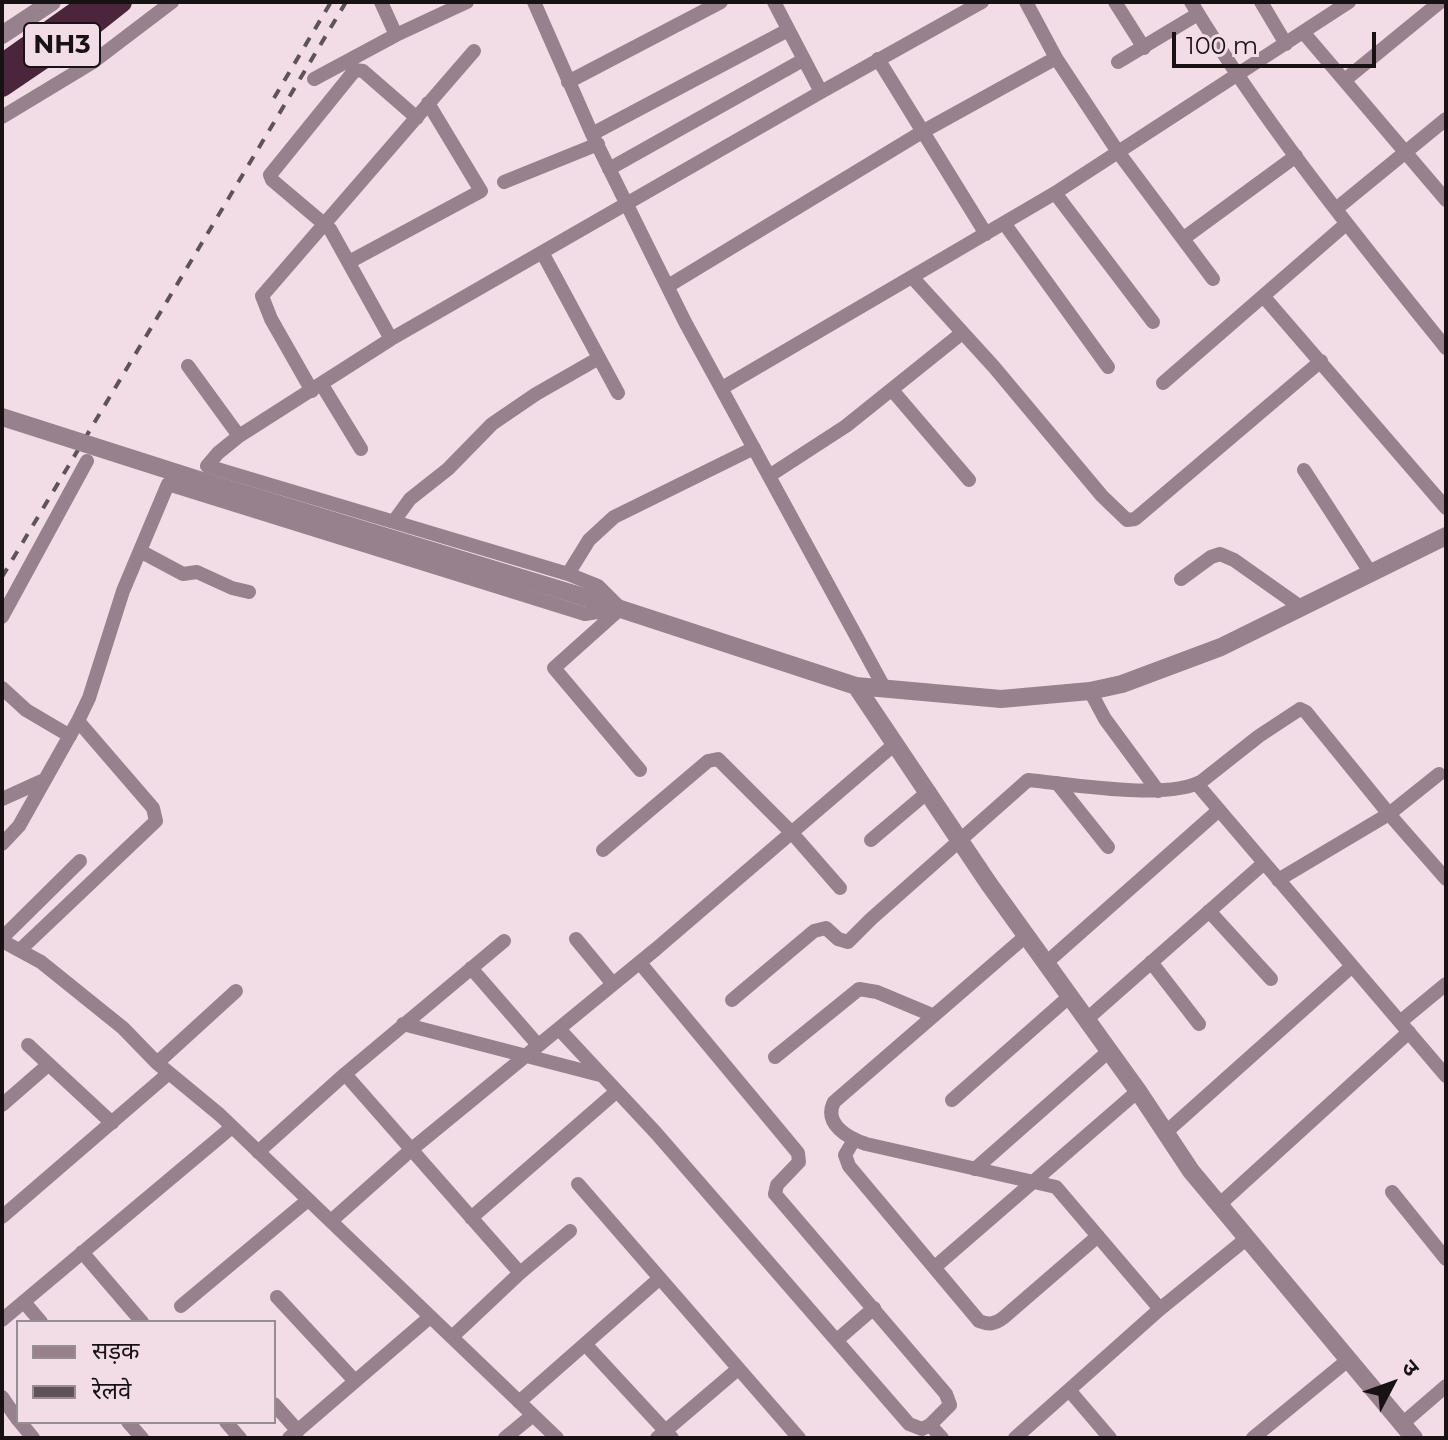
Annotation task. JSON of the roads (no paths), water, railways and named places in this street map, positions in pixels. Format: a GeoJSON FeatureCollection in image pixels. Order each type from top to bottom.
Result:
{"type":"FeatureCollection","features":[{"type":"Feature","properties":{"kind":"highway","name":"NH3"},"geometry":{"type":"LineString","coordinates":[[2,65],[91,2]]}},
{"type":"Feature","properties":{"kind":"highway","name":"NH3"},"geometry":{"type":"LineString","coordinates":[[2,86],[121,2]]}},
{"type":"Feature","properties":{"kind":"street"},"geometry":{"type":"LineString","coordinates":[[2,35],[52,2]]}},
{"type":"Feature","properties":{"kind":"street"},"geometry":{"type":"LineString","coordinates":[[2,117],[93,62],[172,2]]}},
{"type":"Feature","properties":{"kind":"street"},"geometry":{"type":"LineString","coordinates":[[381,2],[396,35]]}},
{"type":"Feature","properties":{"kind":"street"},"geometry":{"type":"LineString","coordinates":[[534,2],[609,169],[668,286],[885,689]]}},
{"type":"Feature","properties":{"kind":"street"},"geometry":{"type":"LineString","coordinates":[[568,82],[721,2]]}},
{"type":"Feature","properties":{"kind":"street"},"geometry":{"type":"LineString","coordinates":[[774,2],[821,92]]}},
{"type":"Feature","properties":{"kind":"street"},"geometry":{"type":"LineString","coordinates":[[620,608],[598,586],[568,574],[207,466],[239,436],[391,339],[982,2]]}},
{"type":"Feature","properties":{"kind":"street"},"geometry":{"type":"LineString","coordinates":[[1026,2],[1056,58],[1118,152],[1213,279]]}},
{"type":"Feature","properties":{"kind":"street"},"geometry":{"type":"LineString","coordinates":[[1115,2],[1144,48]]}},
{"type":"Feature","properties":{"kind":"street"},"geometry":{"type":"LineString","coordinates":[[1261,2],[1286,44]]}},
{"type":"Feature","properties":{"kind":"street"},"geometry":{"type":"LineString","coordinates":[[722,388],[1055,193],[1349,2]]}},
{"type":"Feature","properties":{"kind":"street"},"geometry":{"type":"LineString","coordinates":[[1346,79],[1440,2]]}},
{"type":"Feature","properties":{"kind":"street"},"geometry":{"type":"LineString","coordinates":[[314,79],[458,4]]}},
{"type":"Feature","properties":{"kind":"street"},"geometry":{"type":"LineString","coordinates":[[1118,62],[1144,48],[1195,8],[1237,75],[1346,224],[1446,348]]}},
{"type":"Feature","properties":{"kind":"street"},"geometry":{"type":"LineString","coordinates":[[504,182],[595,139],[788,30]]}},
{"type":"Feature","properties":{"kind":"street"},"geometry":{"type":"LineString","coordinates":[[1303,32],[1446,200]]}},
{"type":"Feature","properties":{"kind":"street"},"geometry":{"type":"LineString","coordinates":[[361,449],[317,388],[262,298],[324,222],[474,51]]}},
{"type":"Feature","properties":{"kind":"street"},"geometry":{"type":"LineString","coordinates":[[668,286],[922,132],[1056,58]]}},
{"type":"Feature","properties":{"kind":"street"},"geometry":{"type":"LineString","coordinates":[[878,59],[986,234]]}},
{"type":"Feature","properties":{"kind":"street"},"geometry":{"type":"LineString","coordinates":[[609,169],[803,60]]}},
{"type":"Feature","properties":{"kind":"street"},"geometry":{"type":"LineString","coordinates":[[391,339],[341,245],[324,222],[272,180],[270,175],[355,70],[363,71],[417,118]]}},
{"type":"Feature","properties":{"kind":"street"},"geometry":{"type":"LineString","coordinates":[[349,262],[481,191],[428,103]]}},
{"type":"Feature","properties":{"kind":"street"},"geometry":{"type":"LineString","coordinates":[[1336,209],[1446,119]]}},
{"type":"Feature","properties":{"kind":"street"},"geometry":{"type":"LineString","coordinates":[[1184,238],[1296,156]]}},
{"type":"Feature","properties":{"kind":"street"},"geometry":{"type":"LineString","coordinates":[[1055,193],[1153,322]]}},
{"type":"Feature","properties":{"kind":"street"},"geometry":{"type":"LineString","coordinates":[[1004,223],[1108,367]]}},
{"type":"Feature","properties":{"kind":"street"},"geometry":{"type":"LineString","coordinates":[[1163,383],[1346,224]]}},
{"type":"Feature","properties":{"kind":"street"},"geometry":{"type":"LineString","coordinates":[[543,254],[618,393]]}},
{"type":"Feature","properties":{"kind":"street"},"geometry":{"type":"LineString","coordinates":[[912,277],[1102,496],[1123,518],[1131,521],[1321,361]]}},
{"type":"Feature","properties":{"kind":"street"},"geometry":{"type":"LineString","coordinates":[[1264,297],[1446,508]]}},
{"type":"Feature","properties":{"kind":"street"},"geometry":{"type":"LineString","coordinates":[[769,476],[836,434],[962,333]]}},
{"type":"Feature","properties":{"kind":"street"},"geometry":{"type":"LineString","coordinates":[[394,521],[410,499],[448,469],[492,424],[536,394],[599,358]]}},
{"type":"Feature","properties":{"kind":"street"},"geometry":{"type":"LineString","coordinates":[[188,366],[239,436]]}},
{"type":"Feature","properties":{"kind":"street"},"geometry":{"type":"LineString","coordinates":[[892,390],[969,480]]}},
{"type":"Feature","properties":{"kind":"street"},"geometry":{"type":"LineString","coordinates":[[2,417],[620,608],[856,686],[1001,699],[1090,691],[1122,684],[1221,647],[1446,536]]}},
{"type":"Feature","properties":{"kind":"street"},"geometry":{"type":"LineString","coordinates":[[568,574],[589,540],[614,517],[754,448]]}},
{"type":"Feature","properties":{"kind":"street"},"geometry":{"type":"LineString","coordinates":[[2,617],[87,461]]}},
{"type":"Feature","properties":{"kind":"street"},"geometry":{"type":"LineString","coordinates":[[1304,470],[1370,572]]}},
{"type":"Feature","properties":{"kind":"street"},"geometry":{"type":"LineString","coordinates":[[2,844],[19,826],[89,698],[123,591],[168,484],[585,614],[620,608]]}},
{"type":"Feature","properties":{"kind":"street"},"geometry":{"type":"LineString","coordinates":[[140,551],[183,574],[197,572],[249,592]]}},
{"type":"Feature","properties":{"kind":"street"},"geometry":{"type":"LineString","coordinates":[[1181,579],[1220,554],[1234,560],[1302,608]]}},
{"type":"Feature","properties":{"kind":"street"},"geometry":{"type":"LineString","coordinates":[[620,608],[554,668],[640,770]]}},
{"type":"Feature","properties":{"kind":"street"},"geometry":{"type":"LineString","coordinates":[[856,686],[1191,1171],[1408,1431],[1446,1386]]}},
{"type":"Feature","properties":{"kind":"street"},"geometry":{"type":"LineString","coordinates":[[2,688],[26,710],[70,736]]}},
{"type":"Feature","properties":{"kind":"street"},"geometry":{"type":"LineString","coordinates":[[1090,691],[1105,719],[1158,791]]}},
{"type":"Feature","properties":{"kind":"street"},"geometry":{"type":"LineString","coordinates":[[732,1000],[814,931],[826,928],[838,939],[848,942],[853,939],[871,919],[1028,780],[1158,791],[1197,784],[1269,729],[1302,709],[1446,879]]}},
{"type":"Feature","properties":{"kind":"street"},"geometry":{"type":"LineString","coordinates":[[21,949],[156,821],[153,808],[78,721]]}},
{"type":"Feature","properties":{"kind":"street"},"geometry":{"type":"LineString","coordinates":[[331,1221],[412,1149],[640,963],[896,743]]}},
{"type":"Feature","properties":{"kind":"street"},"geometry":{"type":"LineString","coordinates":[[603,850],[712,759],[722,762],[792,833],[840,888]]}},
{"type":"Feature","properties":{"kind":"street"},"geometry":{"type":"LineString","coordinates":[[1278,880],[1389,814],[1439,774]]}},
{"type":"Feature","properties":{"kind":"street"},"geometry":{"type":"LineString","coordinates":[[2,799],[42,781]]}},
{"type":"Feature","properties":{"kind":"street"},"geometry":{"type":"LineString","coordinates":[[1057,783],[1108,847]]}},
{"type":"Feature","properties":{"kind":"street"},"geometry":{"type":"LineString","coordinates":[[1197,784],[1446,1076]]}},
{"type":"Feature","properties":{"kind":"street"},"geometry":{"type":"LineString","coordinates":[[871,840],[929,791]]}},
{"type":"Feature","properties":{"kind":"street"},"geometry":{"type":"LineString","coordinates":[[1046,963],[1219,810]]}},
{"type":"Feature","properties":{"kind":"street"},"geometry":{"type":"LineString","coordinates":[[80,861],[2,939],[41,962],[123,1028],[163,1068],[232,1127],[557,1438]]}},
{"type":"Feature","properties":{"kind":"street"},"geometry":{"type":"LineString","coordinates":[[1087,1019],[1264,863]]}},
{"type":"Feature","properties":{"kind":"street"},"geometry":{"type":"LineString","coordinates":[[1209,911],[1271,979]]}},
{"type":"Feature","properties":{"kind":"street"},"geometry":{"type":"LineString","coordinates":[[1027,935],[834,1102],[830,1113],[832,1121],[854,1140],[1056,1187],[1160,1309]]}},
{"type":"Feature","properties":{"kind":"street"},"geometry":{"type":"LineString","coordinates":[[576,939],[613,984]]}},
{"type":"Feature","properties":{"kind":"street"},"geometry":{"type":"LineString","coordinates":[[258,1152],[403,1024],[504,941]]}},
{"type":"Feature","properties":{"kind":"street"},"geometry":{"type":"LineString","coordinates":[[1151,962],[1199,1024]]}},
{"type":"Feature","properties":{"kind":"street"},"geometry":{"type":"LineString","coordinates":[[559,1029],[909,1424],[922,1429],[930,1425],[947,1409],[949,1401],[874,1308],[775,1194],[777,1185],[799,1162],[798,1153],[640,963]]}},
{"type":"Feature","properties":{"kind":"street"},"geometry":{"type":"LineString","coordinates":[[1165,1133],[1351,967]]}},
{"type":"Feature","properties":{"kind":"street"},"geometry":{"type":"LineString","coordinates":[[471,968],[538,1045]]}},
{"type":"Feature","properties":{"kind":"street"},"geometry":{"type":"LineString","coordinates":[[1220,1204],[1446,984]]}},
{"type":"Feature","properties":{"kind":"street"},"geometry":{"type":"LineString","coordinates":[[775,1057],[859,989],[877,992],[932,1015]]}},
{"type":"Feature","properties":{"kind":"street"},"geometry":{"type":"LineString","coordinates":[[2,1216],[112,1123],[236,991]]}},
{"type":"Feature","properties":{"kind":"street"},"geometry":{"type":"LineString","coordinates":[[952,1100],[1070,996]]}},
{"type":"Feature","properties":{"kind":"street"},"geometry":{"type":"LineString","coordinates":[[403,1024],[602,1075]]}},
{"type":"Feature","properties":{"kind":"street"},"geometry":{"type":"LineString","coordinates":[[28,1045],[112,1123]]}},
{"type":"Feature","properties":{"kind":"street"},"geometry":{"type":"LineString","coordinates":[[975,1169],[1109,1051]]}},
{"type":"Feature","properties":{"kind":"street"},"geometry":{"type":"LineString","coordinates":[[2,1105],[48,1065]]}},
{"type":"Feature","properties":{"kind":"street"},"geometry":{"type":"LineString","coordinates":[[345,1074],[520,1273]]}},
{"type":"Feature","properties":{"kind":"street"},"geometry":{"type":"LineString","coordinates":[[471,1218],[617,1091]]}},
{"type":"Feature","properties":{"kind":"street"},"geometry":{"type":"LineString","coordinates":[[936,1266],[1138,1091]]}},
{"type":"Feature","properties":{"kind":"street"},"geometry":{"type":"LineString","coordinates":[[2,1320],[232,1127]]}},
{"type":"Feature","properties":{"kind":"street"},"geometry":{"type":"LineString","coordinates":[[854,1140],[845,1155],[849,1166],[979,1321],[996,1323],[1098,1236]]}},
{"type":"Feature","properties":{"kind":"street"},"geometry":{"type":"LineString","coordinates":[[578,1184],[799,1438]]}},
{"type":"Feature","properties":{"kind":"street"},"geometry":{"type":"LineString","coordinates":[[1392,1192],[1446,1259]]}},
{"type":"Feature","properties":{"kind":"street"},"geometry":{"type":"LineString","coordinates":[[181,1306],[308,1200]]}},
{"type":"Feature","properties":{"kind":"street"},"geometry":{"type":"LineString","coordinates":[[452,1337],[570,1231]]}},
{"type":"Feature","properties":{"kind":"street"},"geometry":{"type":"LineString","coordinates":[[1015,1438],[1160,1309],[1246,1239]]}},
{"type":"Feature","properties":{"kind":"street"},"geometry":{"type":"LineString","coordinates":[[82,1252],[140,1320]]}},
{"type":"Feature","properties":{"kind":"street"},"geometry":{"type":"LineString","coordinates":[[519,1402],[660,1278]]}},
{"type":"Feature","properties":{"kind":"street"},"geometry":{"type":"LineString","coordinates":[[277,1297],[355,1381]]}},
{"type":"Feature","properties":{"kind":"street"},"geometry":{"type":"LineString","coordinates":[[24,1302],[39,1320]]}},
{"type":"Feature","properties":{"kind":"street"},"geometry":{"type":"LineString","coordinates":[[837,1340],[874,1308]]}},
{"type":"Feature","properties":{"kind":"street"},"geometry":{"type":"LineString","coordinates":[[276,1407],[293,1434],[430,1317]]}},
{"type":"Feature","properties":{"kind":"street"},"geometry":{"type":"LineString","coordinates":[[585,1344],[665,1436],[738,1369]]}},
{"type":"Feature","properties":{"kind":"street"},"geometry":{"type":"LineString","coordinates":[[1253,1438],[1348,1360]]}},
{"type":"Feature","properties":{"kind":"street"},"geometry":{"type":"LineString","coordinates":[[1069,1390],[1110,1438]]}},
{"type":"Feature","properties":{"kind":"street"},"geometry":{"type":"LineString","coordinates":[[2,1397],[16,1417]]}},
{"type":"Feature","properties":{"kind":"street"},"geometry":{"type":"LineString","coordinates":[[505,1438],[533,1415]]}},
{"type":"Feature","properties":{"kind":"street"},"geometry":{"type":"LineString","coordinates":[[930,1425],[942,1438]]}},
{"type":"Feature","properties":{"kind":"railway"},"geometry":{"type":"LineString","coordinates":[[274,98],[331,2]]}},
{"type":"Feature","properties":{"kind":"railway"},"geometry":{"type":"LineString","coordinates":[[2,577],[346,2]]}}]}
